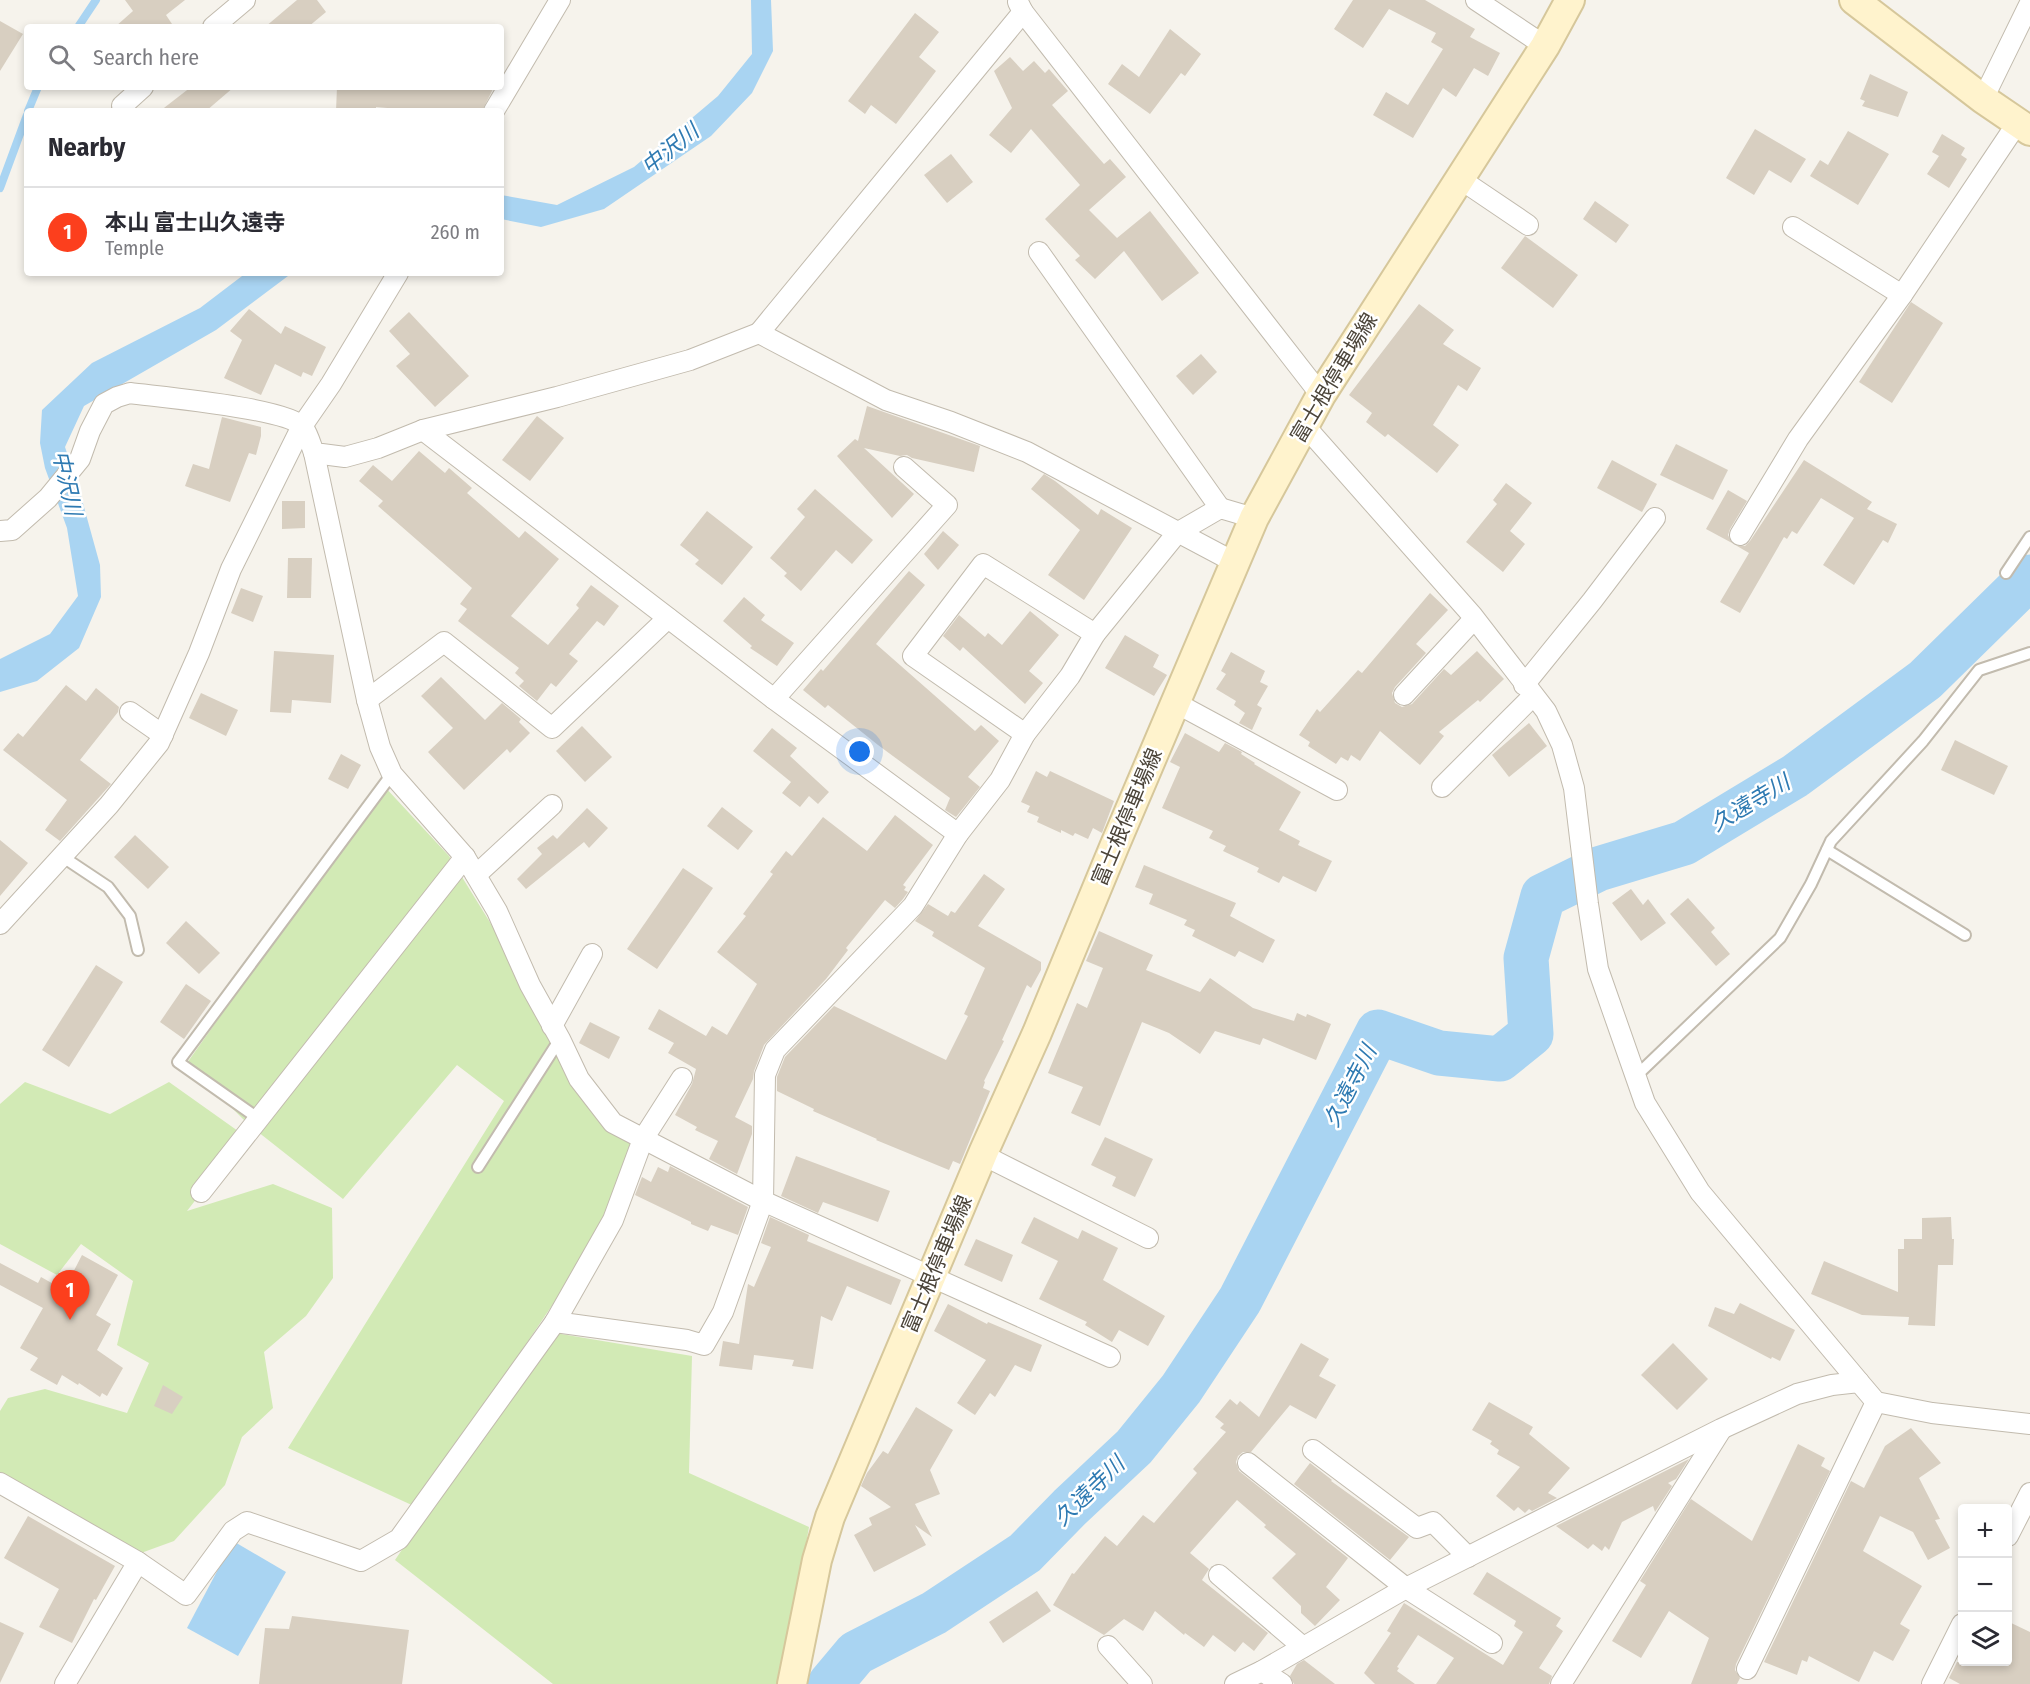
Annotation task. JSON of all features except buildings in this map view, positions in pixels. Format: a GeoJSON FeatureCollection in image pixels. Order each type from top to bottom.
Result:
{"type":"FeatureCollection","features":[{"type":"Feature","properties":{"kind":"main road","name":"富士根停車場線"},"geometry":{"type":"LineString","coordinates":[[792,1684],[817,1560],[830,1517],[1254,518],[1321,395],[1545,46],[1570,0]]}},
{"type":"Feature","properties":{"kind":"main road"},"geometry":{"type":"LineString","coordinates":[[1854,0],[1983,99],[2024,127]]}},
{"type":"Feature","properties":{"kind":"street"},"geometry":{"type":"LineString","coordinates":[[217,24],[245,0]]}},
{"type":"Feature","properties":{"kind":"street"},"geometry":{"type":"LineString","coordinates":[[496,108],[560,0]]}},
{"type":"Feature","properties":{"kind":"street"},"geometry":{"type":"LineString","coordinates":[[1476,0],[1545,46]]}},
{"type":"Feature","properties":{"kind":"street"},"geometry":{"type":"LineString","coordinates":[[1983,99],[2030,3]]}},
{"type":"Feature","properties":{"kind":"street"},"geometry":{"type":"LineString","coordinates":[[314,453],[345,458],[423,430],[557,398],[690,360],[759,333],[1020,6],[1321,395]]}},
{"type":"Feature","properties":{"kind":"street"},"geometry":{"type":"LineString","coordinates":[[122,106],[140,90]]}},
{"type":"Feature","properties":{"kind":"street"},"geometry":{"type":"LineString","coordinates":[[1740,535],[1798,439],[2024,127]]}},
{"type":"Feature","properties":{"kind":"street"},"geometry":{"type":"LineString","coordinates":[[1460,179],[1528,225]]}},
{"type":"Feature","properties":{"kind":"street"},"geometry":{"type":"LineString","coordinates":[[1793,227],[1902,295]]}},
{"type":"Feature","properties":{"kind":"street"},"geometry":{"type":"LineString","coordinates":[[1039,252],[1220,508],[1254,518]]}},
{"type":"Feature","properties":{"kind":"street"},"geometry":{"type":"LineString","coordinates":[[0,924],[109,805],[159,743],[199,652],[231,569],[302,426],[331,384],[396,276]]}},
{"type":"Feature","properties":{"kind":"street"},"geometry":{"type":"LineString","coordinates":[[759,333],[886,400],[1028,452],[1236,563]]}},
{"type":"Feature","properties":{"kind":"street"},"geometry":{"type":"LineString","coordinates":[[0,531],[12,530],[48,498],[80,459],[90,431],[104,404],[117,397],[130,393],[258,410],[302,426],[314,453],[367,700],[380,747],[392,774],[465,857],[497,911],[530,985],[579,1079],[613,1123],[763,1201],[1110,1357]]}},
{"type":"Feature","properties":{"kind":"street"},"geometry":{"type":"LineString","coordinates":[[1304,425],[1474,619],[1546,711],[1562,745],[1574,788],[1598,969],[1645,1103],[1700,1192],[1876,1402],[1932,1413],[2030,1424]]}},
{"type":"Feature","properties":{"kind":"street"},"geometry":{"type":"LineString","coordinates":[[423,430],[774,699],[958,834]]}},
{"type":"Feature","properties":{"kind":"street"},"geometry":{"type":"LineString","coordinates":[[774,699],[947,505],[904,468]]}},
{"type":"Feature","properties":{"kind":"street"},"geometry":{"type":"LineString","coordinates":[[555,1322],[687,1340],[704,1345],[727,1301],[763,1201],[765,1075],[775,1050],[913,906],[958,834],[1000,780],[1025,734],[1070,676],[1095,634],[1177,533],[1220,508]]}},
{"type":"Feature","properties":{"kind":"street"},"geometry":{"type":"LineString","coordinates":[[1442,787],[1529,690],[1655,518]]}},
{"type":"Feature","properties":{"kind":"street"},"geometry":{"type":"LineString","coordinates":[[1025,734],[913,656],[983,564],[1095,634]]}},
{"type":"Feature","properties":{"kind":"street"},"geometry":{"type":"LineString","coordinates":[[367,700],[444,642],[552,728],[668,618]]}},
{"type":"Feature","properties":{"kind":"street"},"geometry":{"type":"LineString","coordinates":[[1404,695],[1474,619]]}},
{"type":"Feature","properties":{"kind":"street"},"geometry":{"type":"LineString","coordinates":[[1176,703],[1337,790]]}},
{"type":"Feature","properties":{"kind":"street"},"geometry":{"type":"LineString","coordinates":[[130,712],[163,735]]}},
{"type":"Feature","properties":{"kind":"street"},"geometry":{"type":"LineString","coordinates":[[476,875],[552,805]]}},
{"type":"Feature","properties":{"kind":"street"},"geometry":{"type":"LineString","coordinates":[[201,1192],[465,857]]}},
{"type":"Feature","properties":{"kind":"street"},"geometry":{"type":"LineString","coordinates":[[556,1033],[592,954]]}},
{"type":"Feature","properties":{"kind":"street"},"geometry":{"type":"LineString","coordinates":[[0,1483],[138,1562],[186,1595],[232,1531],[247,1522],[361,1561],[399,1539],[555,1322],[613,1220],[643,1139],[682,1078]]}},
{"type":"Feature","properties":{"kind":"street"},"geometry":{"type":"LineString","coordinates":[[983,1155],[1148,1238]]}},
{"type":"Feature","properties":{"kind":"street"},"geometry":{"type":"LineString","coordinates":[[1235,1684],[1262,1671],[1406,1588],[1721,1429],[1797,1394],[1832,1385],[1859,1383]]}},
{"type":"Feature","properties":{"kind":"street"},"geometry":{"type":"LineString","coordinates":[[1747,1669],[1876,1402]]}},
{"type":"Feature","properties":{"kind":"street"},"geometry":{"type":"LineString","coordinates":[[1561,1684],[1721,1429]]}},
{"type":"Feature","properties":{"kind":"street"},"geometry":{"type":"LineString","coordinates":[[1313,1450],[1417,1528],[1434,1522],[1468,1557]]}},
{"type":"Feature","properties":{"kind":"street"},"geometry":{"type":"LineString","coordinates":[[1248,1463],[1406,1588],[1492,1643]]}},
{"type":"Feature","properties":{"kind":"street"},"geometry":{"type":"LineString","coordinates":[[2012,1527],[2030,1493]]}},
{"type":"Feature","properties":{"kind":"street"},"geometry":{"type":"LineString","coordinates":[[65,1684],[138,1562]]}},
{"type":"Feature","properties":{"kind":"street"},"geometry":{"type":"LineString","coordinates":[[1219,1575],[1303,1647]]}},
{"type":"Feature","properties":{"kind":"street"},"geometry":{"type":"LineString","coordinates":[[1932,1684],[1958,1632]]}},
{"type":"Feature","properties":{"kind":"street"},"geometry":{"type":"LineString","coordinates":[[1108,1646],[1142,1684]]}},
{"type":"Feature","properties":{"kind":"street"},"geometry":{"type":"LineString","coordinates":[[1262,1671],[1282,1684]]}},
{"type":"Feature","properties":{"kind":"lane"},"geometry":{"type":"LineString","coordinates":[[2006,573],[2030,537]]}},
{"type":"Feature","properties":{"kind":"lane"},"geometry":{"type":"LineString","coordinates":[[1635,1077],[1780,938],[1811,884],[1831,841],[1923,741],[1979,670],[2030,653]]}},
{"type":"Feature","properties":{"kind":"lane"},"geometry":{"type":"LineString","coordinates":[[259,1119],[178,1062],[392,774]]}},
{"type":"Feature","properties":{"kind":"lane"},"geometry":{"type":"LineString","coordinates":[[1827,850],[1965,935]]}},
{"type":"Feature","properties":{"kind":"lane"},"geometry":{"type":"LineString","coordinates":[[63,857],[108,887],[130,916],[138,950]]}},
{"type":"Feature","properties":{"kind":"lane"},"geometry":{"type":"LineString","coordinates":[[478,1167],[556,1033]]}},
{"type":"Feature","properties":{"kind":"green space"},"geometry":{"type":"Polygon","coordinates":[[[384,786],[449,856],[504,945],[601,1118],[643,1150],[613,1220],[553,1304],[416,1507],[288,1448],[504,1101],[457,1065],[343,1199],[248,1124],[187,1063],[384,786]]]}},
{"type":"Feature","properties":{"kind":"green space"},"geometry":{"type":"Polygon","coordinates":[[[25,1082],[110,1114],[169,1082],[245,1136],[187,1211],[273,1184],[332,1208],[333,1278],[306,1316],[264,1352],[273,1408],[242,1437],[225,1485],[174,1541],[141,1553],[0,1480],[0,1411],[8,1398],[45,1389],[127,1413],[149,1363],[117,1345],[133,1281],[81,1244],[57,1275],[0,1244],[0,1104],[25,1082]]]}},
{"type":"Feature","properties":{"kind":"green space"},"geometry":{"type":"Polygon","coordinates":[[[549,1332],[692,1356],[689,1473],[809,1527],[781,1684],[553,1684],[395,1560],[549,1332]]]}},
{"type":"Feature","properties":{"kind":"water","name":"中沢川"},"geometry":{"type":"Polygon","coordinates":[[[751,0],[771,0],[773,51],[752,93],[711,136],[604,209],[541,227],[504,220],[504,196],[557,205],[634,167],[718,96],[752,54],[751,0]]]}},
{"type":"Feature","properties":{"kind":"water","name":"中沢川"},"geometry":{"type":"Polygon","coordinates":[[[242,276],[288,276],[216,330],[84,406],[65,447],[100,565],[101,597],[79,648],[37,681],[0,692],[0,659],[50,634],[78,596],[67,528],[45,468],[40,443],[42,410],[92,363],[200,308],[242,276]]]}},
{"type":"Feature","properties":{"kind":"water"},"geometry":{"type":"Polygon","coordinates":[[[233,1541],[286,1572],[238,1656],[187,1628],[233,1541]]]}},
{"type":"Feature","properties":{"kind":"waterway"},"geometry":{"type":"LineString","coordinates":[[80,24],[96,0]]}},
{"type":"Feature","properties":{"kind":"waterway"},"geometry":{"type":"LineString","coordinates":[[29,108],[37,90]]}},
{"type":"Feature","properties":{"kind":"waterway"},"geometry":{"type":"LineString","coordinates":[[0,188],[24,123]]}},
{"type":"Feature","properties":{"kind":"waterway","name":"久遠寺川"},"geometry":{"type":"LineString","coordinates":[[830,1684],[856,1653],[934,1613],[1025,1553],[1134,1447],[1181,1389],[1240,1300],[1378,1032],[1439,1053],[1500,1059],[1531,1034],[1526,958],[1543,896],[1598,869],[1684,843],[1795,776],[1925,680],[2030,577]]}},
{"type":"Feature","properties":{"kind":"place","name":"本山 富士山久遠寺"},"geometry":{"type":"Point","coordinates":[70,1320]}}]}
